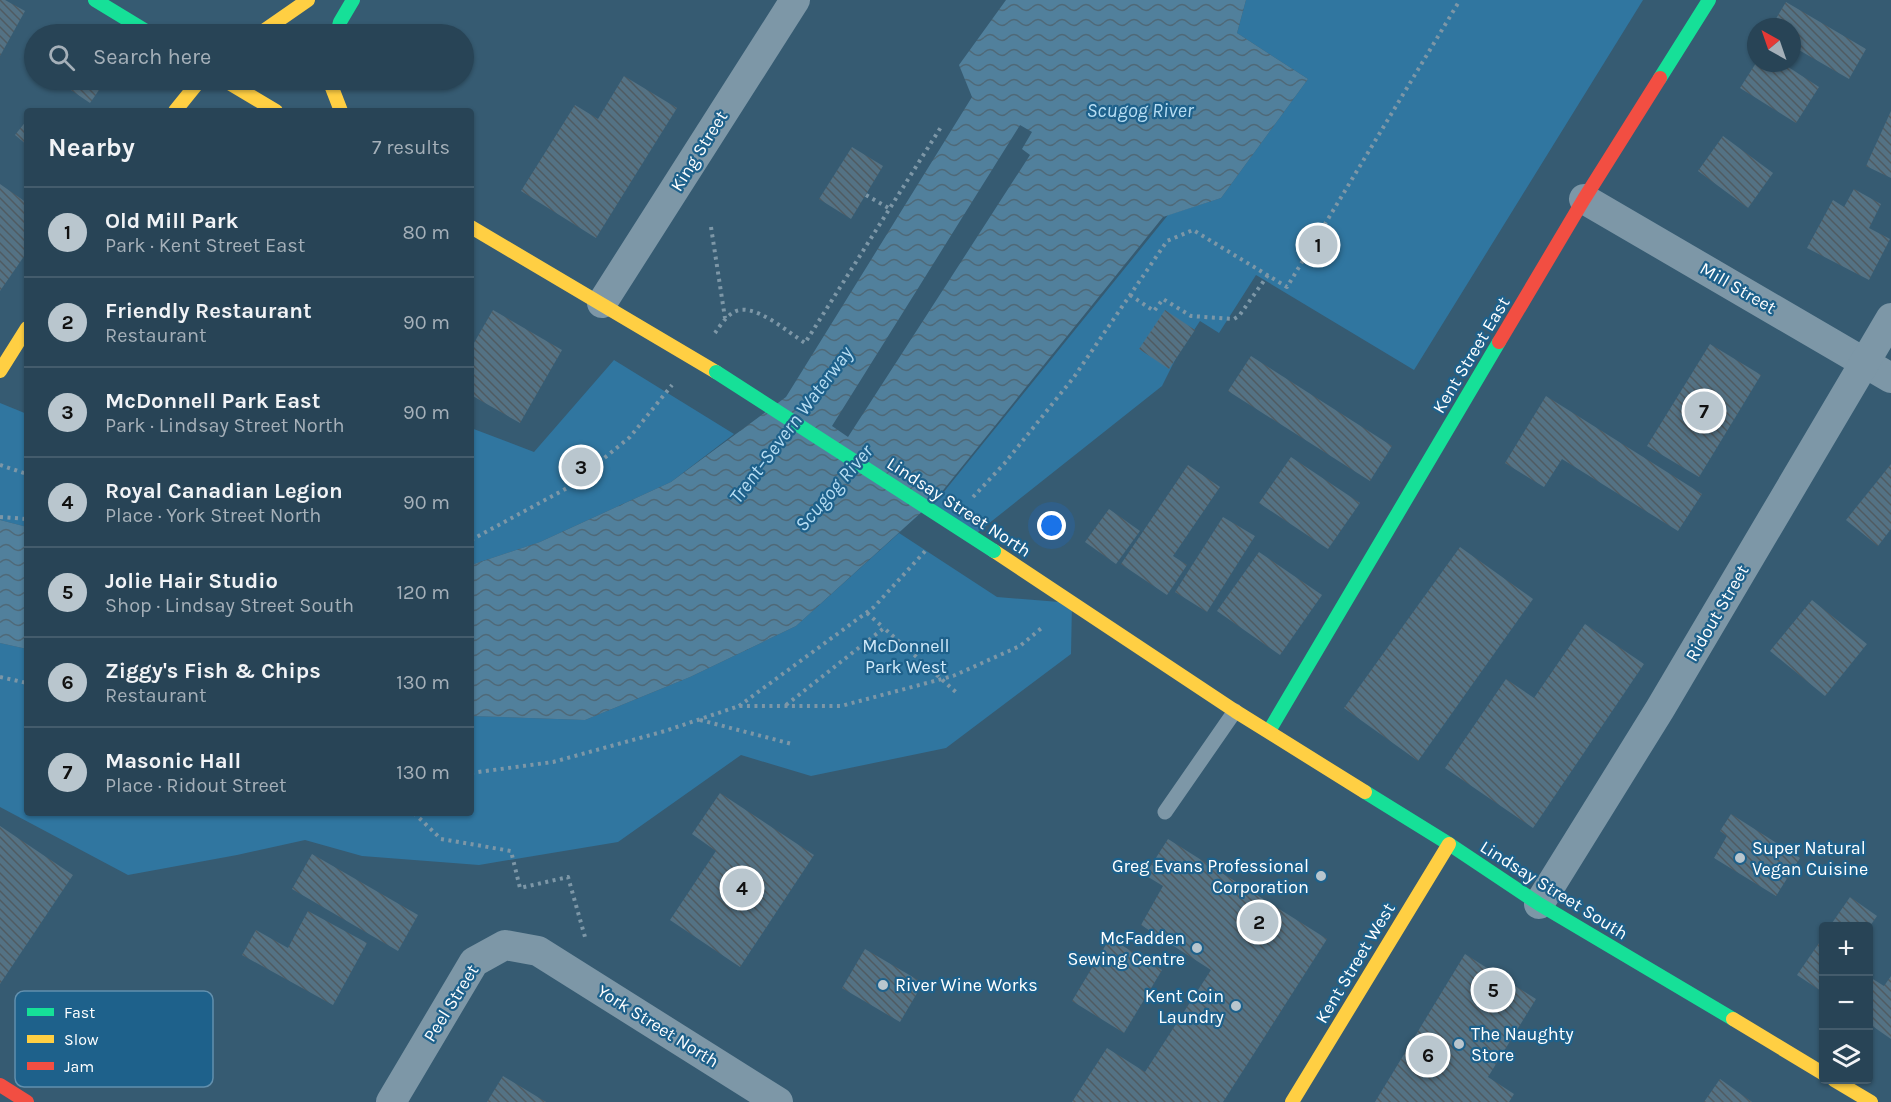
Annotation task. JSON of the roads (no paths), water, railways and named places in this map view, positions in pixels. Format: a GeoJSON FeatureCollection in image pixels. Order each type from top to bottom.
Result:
{"type":"FeatureCollection","features":[{"type":"Feature","properties":{"kind":"main road"},"geometry":{"type":"LineString","coordinates":[[96,0],[135,24]]}},
{"type":"Feature","properties":{"kind":"main road"},"geometry":{"type":"LineString","coordinates":[[273,24],[308,0]]}},
{"type":"Feature","properties":{"kind":"main road"},"geometry":{"type":"LineString","coordinates":[[339,24],[353,0]]}},
{"type":"Feature","properties":{"kind":"main road","name":"Kent Street East"},"geometry":{"type":"LineString","coordinates":[[1269,731],[1584,199],[1709,0]]}},
{"type":"Feature","properties":{"kind":"main road"},"geometry":{"type":"LineString","coordinates":[[177,108],[192,90]]}},
{"type":"Feature","properties":{"kind":"main road"},"geometry":{"type":"LineString","coordinates":[[241,90],[271,108]]}},
{"type":"Feature","properties":{"kind":"main road"},"geometry":{"type":"LineString","coordinates":[[333,90],[340,108]]}},
{"type":"Feature","properties":{"kind":"main road","name":"Lindsay Street North"},"geometry":{"type":"LineString","coordinates":[[474,229],[694,358],[1269,731]]}},
{"type":"Feature","properties":{"kind":"main road"},"geometry":{"type":"LineString","coordinates":[[0,371],[24,333]]}},
{"type":"Feature","properties":{"kind":"main road","name":"Lindsay Street South"},"geometry":{"type":"LineString","coordinates":[[1269,731],[1449,844],[1539,904],[1819,1071]]}},
{"type":"Feature","properties":{"kind":"main road","name":"Kent Street West"},"geometry":{"type":"LineString","coordinates":[[1292,1102],[1449,844]]}},
{"type":"Feature","properties":{"kind":"main road"},"geometry":{"type":"LineString","coordinates":[[1841,1084],[1871,1102]]}},
{"type":"Feature","properties":{"kind":"main road"},"geometry":{"type":"LineString","coordinates":[[0,1085],[27,1102]]}},
{"type":"Feature","properties":{"kind":"street","name":"King Street"},"geometry":{"type":"LineString","coordinates":[[602,303],[795,0]]}},
{"type":"Feature","properties":{"kind":"street","name":"Mill Street"},"geometry":{"type":"LineString","coordinates":[[1584,199],[1891,378]]}},
{"type":"Feature","properties":{"kind":"street","name":"Ridout Street"},"geometry":{"type":"LineString","coordinates":[[1539,904],[1660,709],[1891,318]]}},
{"type":"Feature","properties":{"kind":"street","name":"Peel Street"},"geometry":{"type":"LineString","coordinates":[[391,1102],[474,962],[505,945],[538,951]]}},
{"type":"Feature","properties":{"kind":"street","name":"York Street North"},"geometry":{"type":"LineString","coordinates":[[538,951],[778,1102]]}},
{"type":"Feature","properties":{"kind":"lane"},"geometry":{"type":"LineString","coordinates":[[1165,812],[1235,711]]}},
{"type":"Feature","properties":{"kind":"water","name":"Scugog River"},"geometry":{"type":"Polygon","coordinates":[[[1006,0],[1246,0],[1237,33],[1308,79],[1221,198],[1163,217],[936,499],[796,626],[690,677],[585,720],[474,716],[474,564],[540,542],[671,482],[786,397],[972,97],[959,65],[1006,0]],[[1020,125],[832,426],[848,437],[1030,155],[1022,149],[1032,132],[1020,125]]]}},
{"type":"Feature","properties":{"kind":"water"},"geometry":{"type":"Polygon","coordinates":[[[0,520],[24,526],[24,648],[0,643],[0,520]]]}},
{"type":"Feature","properties":{"kind":"place","name":"Old Mill Park"},"geometry":{"type":"Point","coordinates":[1318,245]}},
{"type":"Feature","properties":{"kind":"place","name":"Masonic Hall"},"geometry":{"type":"Point","coordinates":[1704,411]}},
{"type":"Feature","properties":{"kind":"place","name":"McDonnell Park East"},"geometry":{"type":"Point","coordinates":[581,467]}},
{"type":"Feature","properties":{"kind":"place","name":"Super Natural Vegan Cuisine"},"geometry":{"type":"Point","coordinates":[1740,858]}},
{"type":"Feature","properties":{"kind":"place","name":"Greg Evans Professional Corporation"},"geometry":{"type":"Point","coordinates":[1321,876]}},
{"type":"Feature","properties":{"kind":"place","name":"Royal Canadian Legion"},"geometry":{"type":"Point","coordinates":[742,888]}},
{"type":"Feature","properties":{"kind":"place","name":"Friendly Restaurant"},"geometry":{"type":"Point","coordinates":[1259,922]}},
{"type":"Feature","properties":{"kind":"place","name":"McFadden Sewing Centre"},"geometry":{"type":"Point","coordinates":[1197,948]}},
{"type":"Feature","properties":{"kind":"place","name":"River Wine Works"},"geometry":{"type":"Point","coordinates":[883,985]}},
{"type":"Feature","properties":{"kind":"place","name":"Jolie Hair Studio"},"geometry":{"type":"Point","coordinates":[1493,990]}},
{"type":"Feature","properties":{"kind":"place","name":"Kent Coin Laundry"},"geometry":{"type":"Point","coordinates":[1236,1006]}},
{"type":"Feature","properties":{"kind":"place","name":"The Naughty Store"},"geometry":{"type":"Point","coordinates":[1459,1044]}},
{"type":"Feature","properties":{"kind":"place","name":"Ziggy's Fish & Chips"},"geometry":{"type":"Point","coordinates":[1428,1055]}},
{"type":"Feature","properties":{"kind":"water label","name":"Trent–Severn Waterway"},"geometry":{"type":"Point","coordinates":[791,425]}},
{"type":"Feature","properties":{"kind":"park label","name":"McDonnell Park West"},"geometry":{"type":"Point","coordinates":[906,656]}}]}
